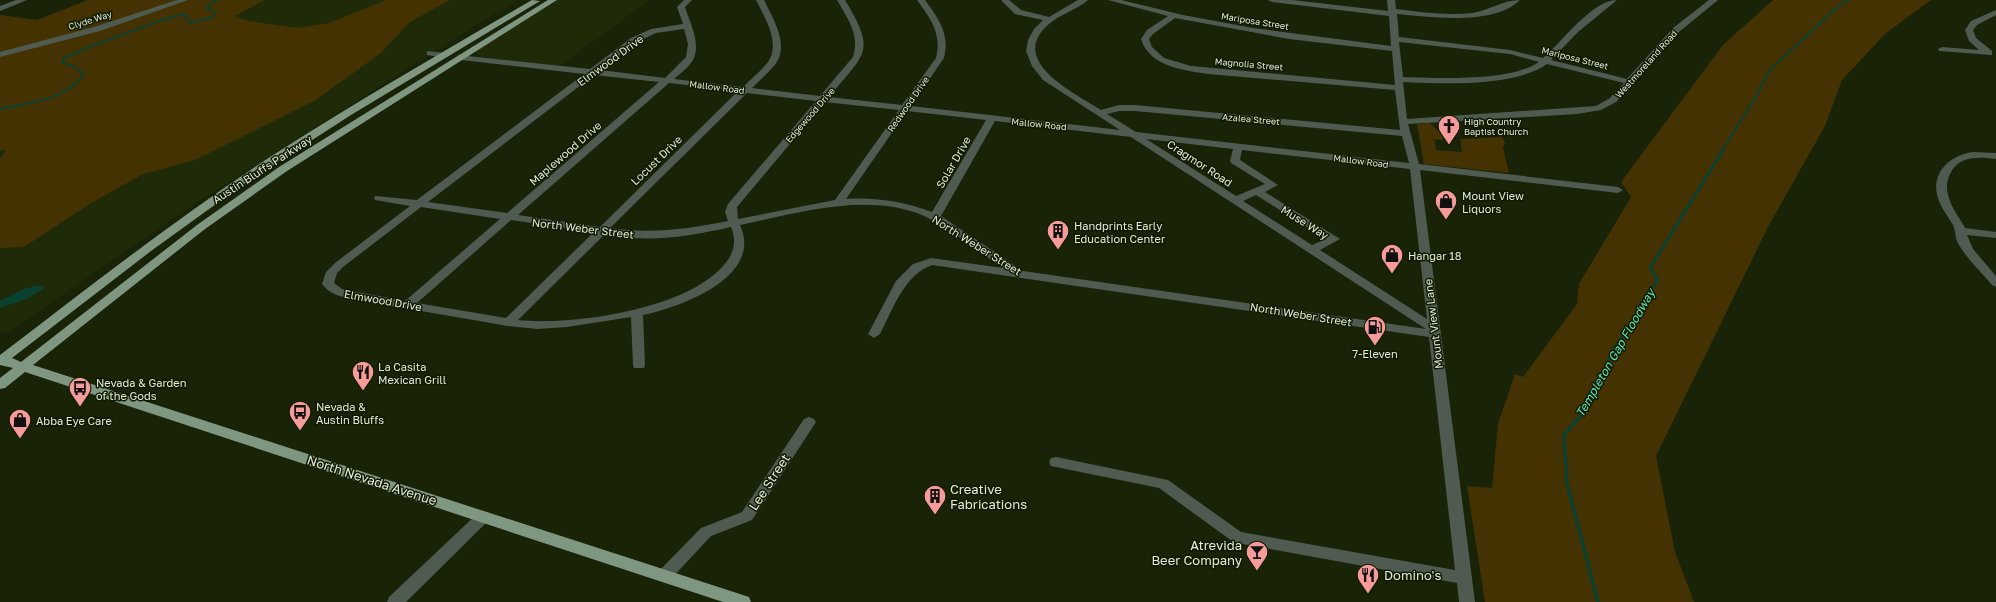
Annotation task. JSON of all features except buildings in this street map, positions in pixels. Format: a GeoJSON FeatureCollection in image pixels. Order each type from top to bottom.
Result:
{"type":"FeatureCollection","features":[{"type":"Feature","properties":{"kind":"main road","name":"Austin Bluffs Parkway"},"geometry":{"type":"LineString","coordinates":[[1,360],[176,227],[237,184],[286,152],[446,54],[538,0]]}},
{"type":"Feature","properties":{"kind":"main road","name":"Austin Bluffs Parkway"},"geometry":{"type":"LineString","coordinates":[[0,386],[170,251],[248,193],[316,147],[552,0]]}},
{"type":"Feature","properties":{"kind":"main road"},"geometry":{"type":"LineString","coordinates":[[396,85],[443,62],[461,57],[459,56],[460,52],[506,18]]}},
{"type":"Feature","properties":{"kind":"main road","name":"North Nevada Avenue"},"geometry":{"type":"LineString","coordinates":[[1,360],[24,366],[743,602]]}},
{"type":"Feature","properties":{"kind":"street"},"geometry":{"type":"LineString","coordinates":[[0,9],[23,0]]}},
{"type":"Feature","properties":{"kind":"street","name":"Clyde Way"},"geometry":{"type":"LineString","coordinates":[[0,56],[97,29],[184,0]]}},
{"type":"Feature","properties":{"kind":"street","name":"Maplewood Drive"},"geometry":{"type":"LineString","coordinates":[[407,305],[668,81],[691,58],[693,50],[681,7],[688,0]]}},
{"type":"Feature","properties":{"kind":"street","name":"Locust Drive"},"geometry":{"type":"LineString","coordinates":[[509,322],[771,64],[778,50],[776,36],[760,0]]}},
{"type":"Feature","properties":{"kind":"street","name":"Edgewood Drive"},"geometry":{"type":"LineString","coordinates":[[734,223],[730,211],[732,206],[853,65],[861,48],[859,30],[841,0]]}},
{"type":"Feature","properties":{"kind":"street","name":"Redwood Drive"},"geometry":{"type":"LineString","coordinates":[[838,202],[940,58],[944,44],[940,27],[921,0]]}},
{"type":"Feature","properties":{"kind":"street"},"geometry":{"type":"LineString","coordinates":[[1005,0],[1018,12],[1048,19]]}},
{"type":"Feature","properties":{"kind":"street","name":"Cragmor Road"},"geometry":{"type":"LineString","coordinates":[[1084,0],[1048,19],[1039,27],[1032,39],[1031,52],[1035,65],[1046,78],[1057,87],[1312,249],[1434,331]]}},
{"type":"Feature","properties":{"kind":"street","name":"Mariposa Street"},"geometry":{"type":"LineString","coordinates":[[1112,0],[1173,16],[1281,36],[1396,49]]}},
{"type":"Feature","properties":{"kind":"street"},"geometry":{"type":"LineString","coordinates":[[1272,0],[1392,13],[1439,15],[1476,14],[1495,10],[1516,0]]}},
{"type":"Feature","properties":{"kind":"street","name":"Mount View Lane"},"geometry":{"type":"LineString","coordinates":[[1391,0],[1405,134],[1415,167],[1466,602]]}},
{"type":"Feature","properties":{"kind":"street","name":"Magnolia Street"},"geometry":{"type":"LineString","coordinates":[[1173,16],[1150,32],[1145,39],[1150,51],[1159,58],[1177,65],[1208,71],[1400,84],[1505,76],[1532,70],[1545,60],[1575,30],[1613,0]]}},
{"type":"Feature","properties":{"kind":"street","name":"Westmoreland Road"},"geometry":{"type":"LineString","coordinates":[[1404,122],[1592,109],[1609,103],[1630,82],[1676,30],[1714,0]]}},
{"type":"Feature","properties":{"kind":"street"},"geometry":{"type":"LineString","coordinates":[[1992,53],[1972,39],[1969,30],[1974,23],[1996,12]]}},
{"type":"Feature","properties":{"kind":"street","name":"Elmwood Drive"},"geometry":{"type":"LineString","coordinates":[[686,26],[646,34],[634,40],[339,265],[332,272],[328,284],[338,292],[407,305],[530,325],[553,325],[637,312],[688,296],[707,286],[726,271],[734,261],[740,241],[738,229],[734,223]]}},
{"type":"Feature","properties":{"kind":"street","name":"Mariposa Street"},"geometry":{"type":"LineString","coordinates":[[1396,39],[1487,48],[1545,60],[1630,82]]}},
{"type":"Feature","properties":{"kind":"street"},"geometry":{"type":"LineString","coordinates":[[1942,49],[1992,53]]}},
{"type":"Feature","properties":{"kind":"street"},"geometry":{"type":"LineString","coordinates":[[430,53],[446,54]]}},
{"type":"Feature","properties":{"kind":"street","name":"Mallow Road"},"geometry":{"type":"LineString","coordinates":[[461,57],[1618,190]]}},
{"type":"Feature","properties":{"kind":"street","name":"Azalea Street"},"geometry":{"type":"LineString","coordinates":[[1098,113],[1119,108],[1135,108],[1405,134]]}},
{"type":"Feature","properties":{"kind":"street","name":"Solar Drive"},"geometry":{"type":"LineString","coordinates":[[935,217],[992,118]]}},
{"type":"Feature","properties":{"kind":"street"},"geometry":{"type":"LineString","coordinates":[[1235,200],[1272,185],[1235,161],[1238,146]]}},
{"type":"Feature","properties":{"kind":"street"},"geometry":{"type":"LineString","coordinates":[[1996,156],[1973,154],[1961,156],[1956,159],[1946,170],[1941,184],[1941,192],[1945,204],[1961,231],[1962,240],[1996,283]]}},
{"type":"Feature","properties":{"kind":"street","name":"Muse Way"},"geometry":{"type":"LineString","coordinates":[[1257,191],[1334,239],[1312,249]]}},
{"type":"Feature","properties":{"kind":"street","name":"North Weber Street"},"geometry":{"type":"LineString","coordinates":[[379,198],[508,218],[635,235],[702,230],[807,207],[838,202],[890,204],[911,208],[935,217],[1020,274],[1434,331]]}},
{"type":"Feature","properties":{"kind":"street"},"geometry":{"type":"LineString","coordinates":[[1961,231],[1996,236]]}},
{"type":"Feature","properties":{"kind":"street"},"geometry":{"type":"LineString","coordinates":[[874,334],[902,282],[917,266],[931,261],[1020,274]]}},
{"type":"Feature","properties":{"kind":"street"},"geometry":{"type":"LineString","coordinates":[[637,312],[640,365]]}},
{"type":"Feature","properties":{"kind":"street","name":"Lee Street"},"geometry":{"type":"LineString","coordinates":[[664,576],[706,532],[747,516],[809,422]]}},
{"type":"Feature","properties":{"kind":"street"},"geometry":{"type":"LineString","coordinates":[[1056,462],[1163,484],[1237,537],[1463,578]]}},
{"type":"Feature","properties":{"kind":"street"},"geometry":{"type":"LineString","coordinates":[[395,602],[483,517]]}},
{"type":"Feature","properties":{"kind":"shaded area"},"geometry":{"type":"Polygon","coordinates":[[[88,0],[518,0],[471,28],[182,212],[7,333],[0,331],[0,15],[37,20],[88,0]]]}},
{"type":"Feature","properties":{"kind":"shaded area"},"geometry":{"type":"Polygon","coordinates":[[[88,0],[264,0],[235,16],[248,21],[298,28],[329,23],[386,0],[450,0],[410,22],[381,53],[314,101],[195,160],[143,174],[88,205],[24,247],[0,248],[0,159],[6,150],[0,150],[0,15],[37,20],[88,0]]]}},
{"type":"Feature","properties":{"kind":"shaded area"},"geometry":{"type":"Polygon","coordinates":[[[557,0],[650,0],[559,66],[481,57],[476,54],[476,51],[557,0]]]}},
{"type":"Feature","properties":{"kind":"shaded area"},"geometry":{"type":"Polygon","coordinates":[[[1773,0],[1931,0],[1886,33],[1842,80],[1825,126],[1769,225],[1656,456],[1675,552],[1694,602],[1485,602],[1467,486],[1492,488],[1498,424],[1515,374],[1523,377],[1577,304],[1579,284],[1631,197],[1621,182],[1723,45],[1773,0]]]}},
{"type":"Feature","properties":{"kind":"shaded area"},"geometry":{"type":"Polygon","coordinates":[[[1430,123],[1442,135],[1443,140],[1432,139],[1435,141],[1436,150],[1462,152],[1460,139],[1502,137],[1505,143],[1503,148],[1509,173],[1424,164],[1417,124],[1430,123]]]}},
{"type":"Feature","properties":{"kind":"shaded area"},"geometry":{"type":"Polygon","coordinates":[[[38,285],[44,288],[27,299],[0,308],[0,301],[24,289],[38,285]]]}},
{"type":"Feature","properties":{"kind":"waterway"},"geometry":{"type":"LineString","coordinates":[[0,109],[46,99],[68,90],[77,83],[84,74],[73,66],[63,63],[63,59],[79,51],[171,17],[186,14],[186,18],[190,23],[213,17],[215,12],[206,7],[217,0]]}},
{"type":"Feature","properties":{"kind":"waterway","name":"Templeton Gap Floodway"},"geometry":{"type":"LineString","coordinates":[[1722,151],[1758,93],[1769,71],[1835,9],[1848,0]]}},
{"type":"Feature","properties":{"kind":"waterway","name":"Templeton Gap Floodway"},"geometry":{"type":"LineString","coordinates":[[1616,347],[1658,279],[1650,268],[1723,150]]}},
{"type":"Feature","properties":{"kind":"waterway","name":"Templeton Gap Floodway"},"geometry":{"type":"LineString","coordinates":[[1598,602],[1567,484],[1564,435],[1584,412],[1616,346]]}},
{"type":"Feature","properties":{"kind":"place","name":"High Country Baptist Church"},"geometry":{"type":"Point","coordinates":[1449,146]}},
{"type":"Feature","properties":{"kind":"place","name":"Mount View Liquors"},"geometry":{"type":"Point","coordinates":[1446,220]}},
{"type":"Feature","properties":{"kind":"place","name":"Handprints Early Education Center"},"geometry":{"type":"Point","coordinates":[1058,250]}},
{"type":"Feature","properties":{"kind":"place","name":"Hangar 18"},"geometry":{"type":"Point","coordinates":[1392,274]}},
{"type":"Feature","properties":{"kind":"place","name":"7-Eleven"},"geometry":{"type":"Point","coordinates":[1375,346]}},
{"type":"Feature","properties":{"kind":"place","name":"La Casita Mexican Grill"},"geometry":{"type":"Point","coordinates":[363,392]}},
{"type":"Feature","properties":{"kind":"place","name":"Nevada & Garden of the Gods"},"geometry":{"type":"Point","coordinates":[80,408]}},
{"type":"Feature","properties":{"kind":"place","name":"Nevada & Austin Bluffs"},"geometry":{"type":"Point","coordinates":[300,432]}},
{"type":"Feature","properties":{"kind":"place","name":"Abba Eye Care"},"geometry":{"type":"Point","coordinates":[20,440]}},
{"type":"Feature","properties":{"kind":"place","name":"Creative Fabrications"},"geometry":{"type":"Point","coordinates":[935,516]}},
{"type":"Feature","properties":{"kind":"place","name":"Atrevida Beer Company"},"geometry":{"type":"Point","coordinates":[1257,572]}},
{"type":"Feature","properties":{"kind":"place","name":"Domino's"},"geometry":{"type":"Point","coordinates":[1368,594]}}]}
